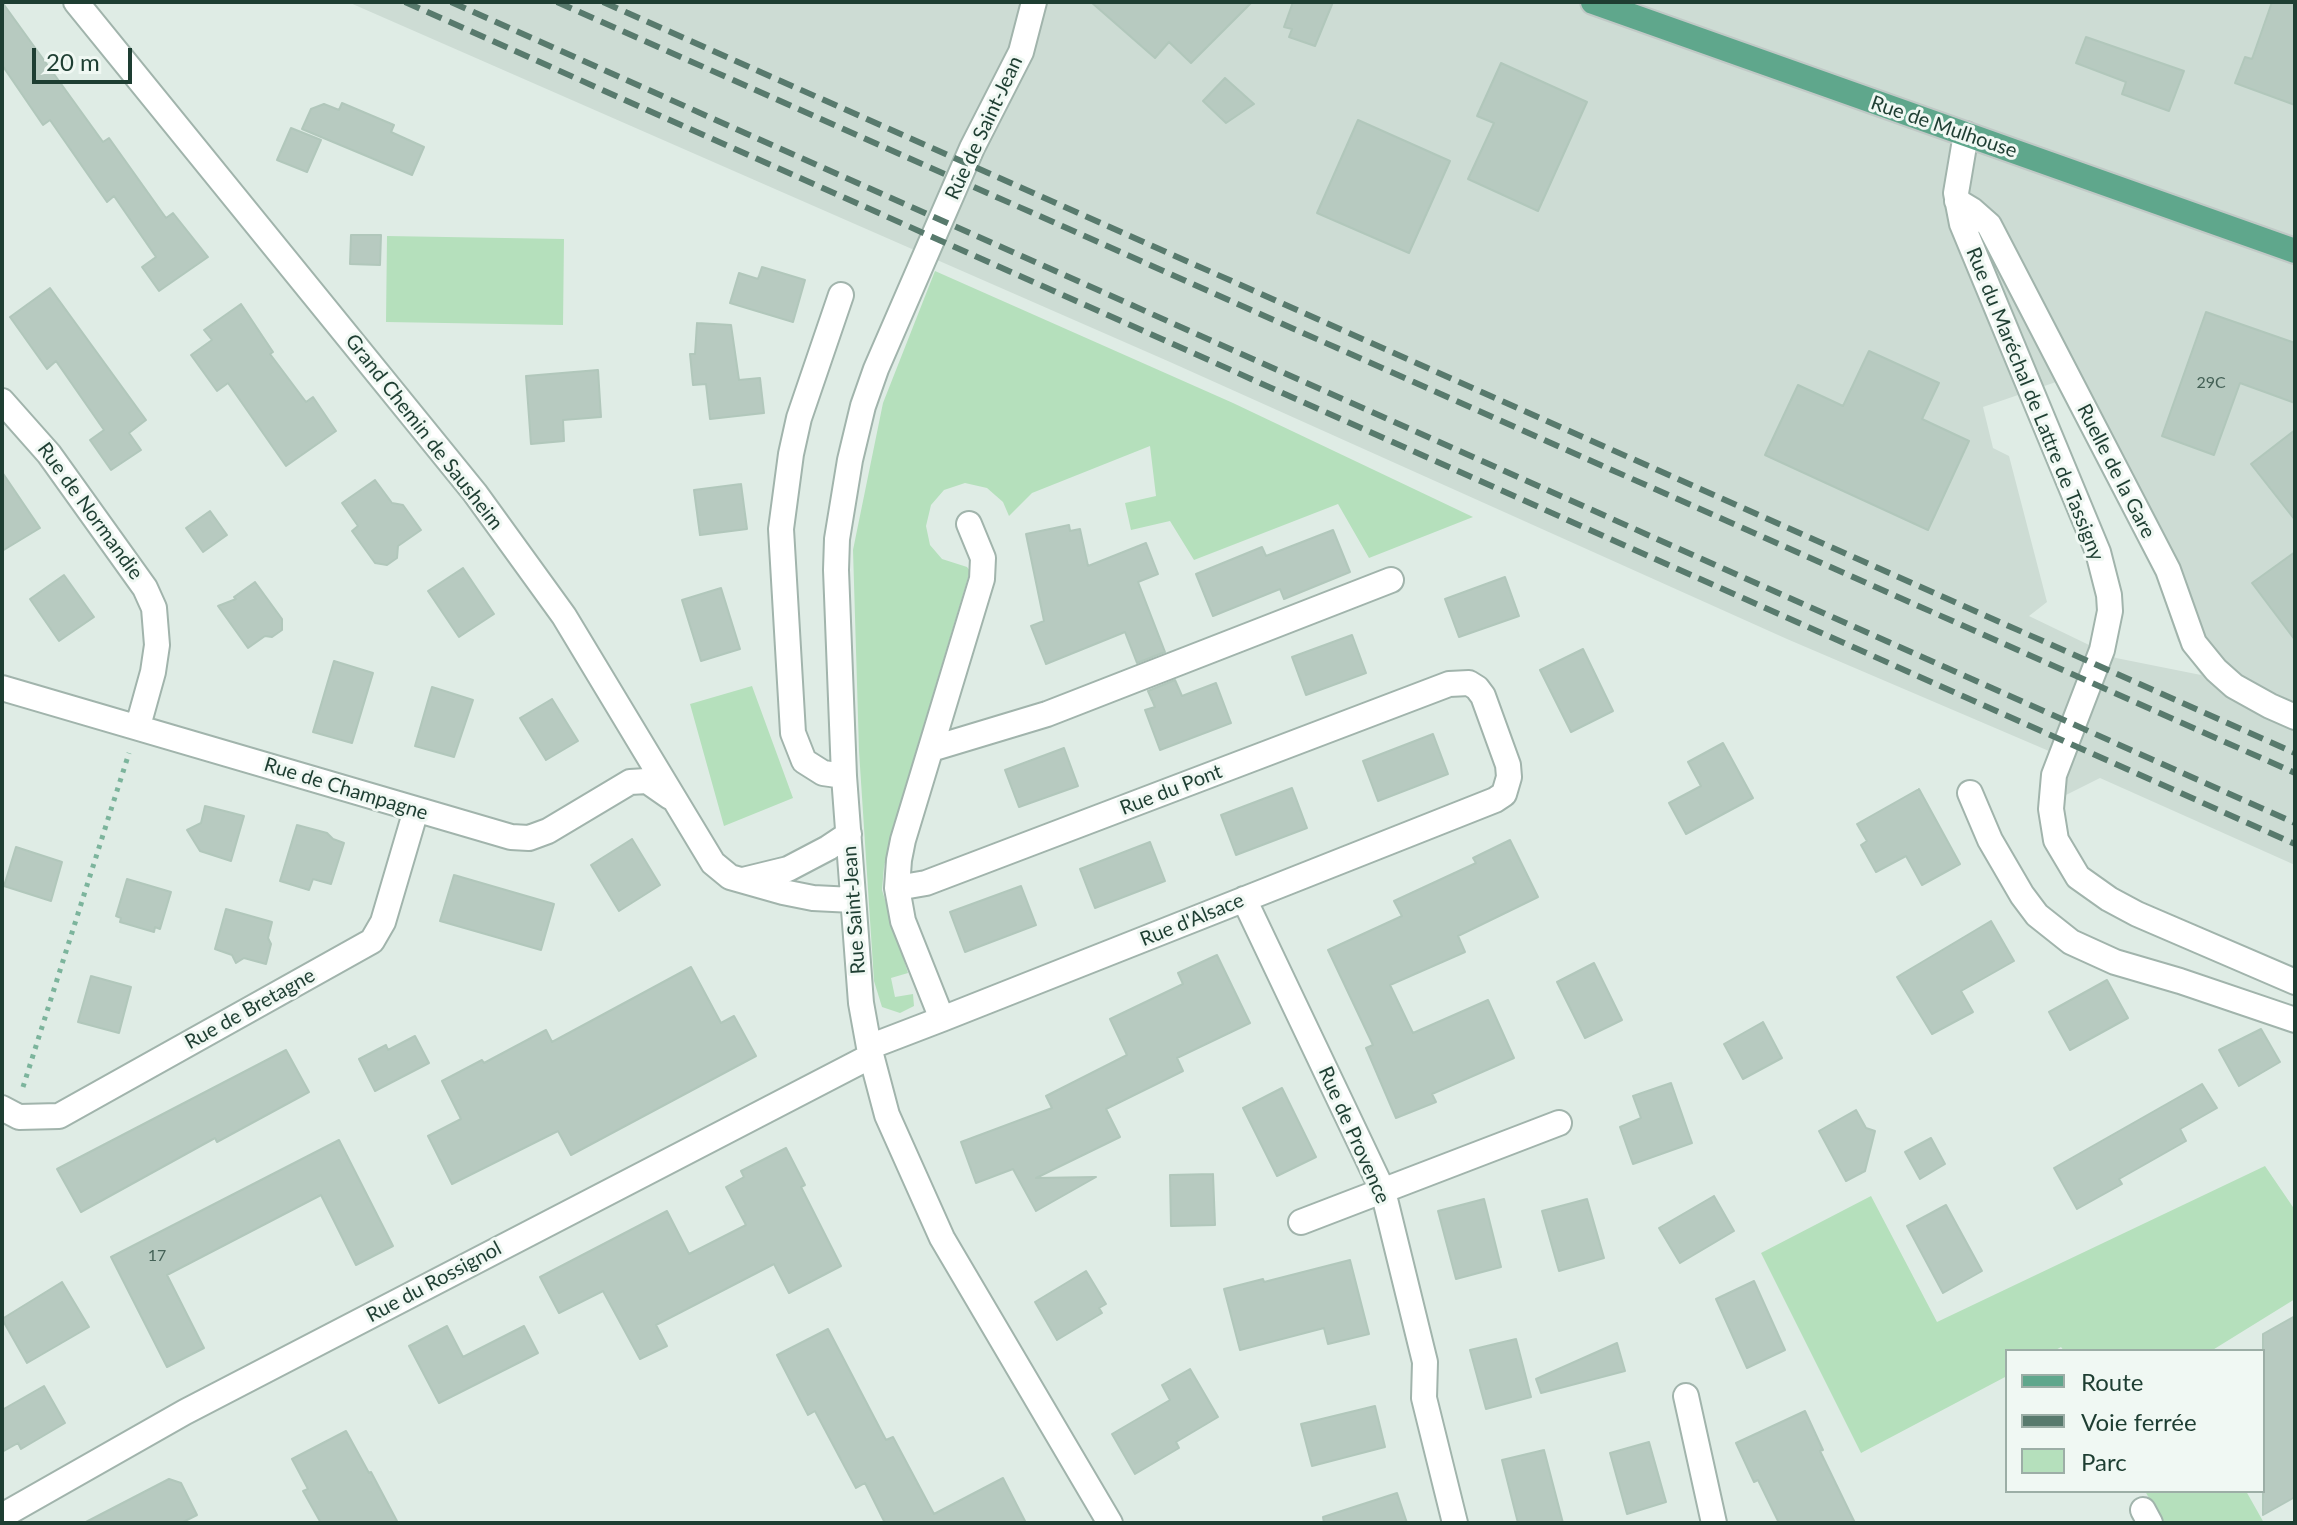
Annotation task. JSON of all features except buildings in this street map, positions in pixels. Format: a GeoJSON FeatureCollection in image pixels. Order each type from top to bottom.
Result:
{"type":"FeatureCollection","features":[{"type":"Feature","properties":{"kind":"main road","name":"Rue de Mulhouse"},"geometry":{"type":"LineString","coordinates":[[1593,2],[2295,251]]}},
{"type":"Feature","properties":{"kind":"street","name":"Grand Chemin de Sausheim"},"geometry":{"type":"LineString","coordinates":[[76,2],[475,493],[564,616],[713,863],[730,877],[741,881],[813,898],[853,900]]}},
{"type":"Feature","properties":{"kind":"street","name":"Rue de Saint-Jean"},"geometry":{"type":"LineString","coordinates":[[928,252],[972,148],[1021,52],[1034,2]]}},
{"type":"Feature","properties":{"kind":"street"},"geometry":{"type":"LineString","coordinates":[[1957,201],[1957,182],[1966,134]]}},
{"type":"Feature","properties":{"kind":"street","name":"Ruelle de la Gare"},"geometry":{"type":"LineString","coordinates":[[1957,201],[1989,225],[2168,570],[2194,643],[2234,686],[2295,717]]}},
{"type":"Feature","properties":{"kind":"street","name":"Rue du Maréchal de Lattre de Tassigny"},"geometry":{"type":"LineString","coordinates":[[1957,201],[1962,224],[2015,357],[2098,552],[2109,595],[2108,631],[2059,758],[2051,793],[2053,828],[2063,854],[2078,877],[2109,899],[2295,982]]}},
{"type":"Feature","properties":{"kind":"street","name":"Rue Saint-Jean"},"geometry":{"type":"LineString","coordinates":[[928,252],[891,333],[863,406],[842,499],[837,539],[836,602],[844,776],[858,979],[870,1051],[887,1115],[942,1238],[1110,1523]]}},
{"type":"Feature","properties":{"kind":"street"},"geometry":{"type":"LineString","coordinates":[[841,295],[799,418],[781,529],[793,733],[804,761],[823,773],[844,776]]}},
{"type":"Feature","properties":{"kind":"street","name":"Rue de Normandie"},"geometry":{"type":"LineString","coordinates":[[2,401],[49,454],[150,598],[157,625],[157,645],[138,726]]}},
{"type":"Feature","properties":{"kind":"street"},"geometry":{"type":"LineString","coordinates":[[942,1019],[903,921],[897,888],[903,840],[982,579],[983,558],[969,524]]}},
{"type":"Feature","properties":{"kind":"street"},"geometry":{"type":"LineString","coordinates":[[931,749],[1047,714],[1391,580]]}},
{"type":"Feature","properties":{"kind":"street","name":"Rue du Pont"},"geometry":{"type":"LineString","coordinates":[[897,888],[926,883],[1458,682],[1469,683],[1483,696],[1508,765],[1508,784]]}},
{"type":"Feature","properties":{"kind":"street","name":"Rue de Champagne"},"geometry":{"type":"LineString","coordinates":[[2,688],[501,835],[519,838],[548,831],[630,782],[639,780],[655,784],[674,802]]}},
{"type":"Feature","properties":{"kind":"street","name":"Rue d'Alsace"},"geometry":{"type":"LineString","coordinates":[[870,1051],[942,1019],[1495,800],[1504,794],[1508,784]]}},
{"type":"Feature","properties":{"kind":"street"},"geometry":{"type":"LineString","coordinates":[[1970,793],[1990,840],[2022,895],[2037,915],[2071,942],[2115,962],[2295,1020]]}},
{"type":"Feature","properties":{"kind":"street","name":"Rue de Bretagne"},"geometry":{"type":"LineString","coordinates":[[8,1111],[19,1117],[59,1116],[372,941],[383,922],[416,810]]}},
{"type":"Feature","properties":{"kind":"street"},"geometry":{"type":"LineString","coordinates":[[741,881],[788,869],[849,834]]}},
{"type":"Feature","properties":{"kind":"street","name":"Rue de Provence"},"geometry":{"type":"LineString","coordinates":[[1244,899],[1383,1191],[1425,1362],[1424,1398],[1455,1523]]}},
{"type":"Feature","properties":{"kind":"street","name":"Rue du Rossignol"},"geometry":{"type":"LineString","coordinates":[[2,1516],[185,1412],[870,1051]]}},
{"type":"Feature","properties":{"kind":"street"},"geometry":{"type":"LineString","coordinates":[[1301,1222],[1559,1123]]}},
{"type":"Feature","properties":{"kind":"street"},"geometry":{"type":"LineString","coordinates":[[1686,1396],[1714,1523]]}},
{"type":"Feature","properties":{"kind":"path"},"geometry":{"type":"LineString","coordinates":[[8,1111],[138,726]]}},
{"type":"Feature","properties":{"kind":"shaded area"},"geometry":{"type":"Polygon","coordinates":[[[348,2],[2295,2],[2295,865],[2100,778],[2064,796],[2070,760],[1787,639],[1170,362],[348,2]],[[2056,382],[1983,407],[1993,448],[2009,456],[2047,602],[2029,616],[2116,658],[2201,675],[2178,641],[2151,561],[2081,423],[2056,382]]]}},
{"type":"Feature","properties":{"kind":"green space"},"geometry":{"type":"Polygon","coordinates":[[[387,236],[564,239],[563,325],[386,322],[387,236]]]}},
{"type":"Feature","properties":{"kind":"green space"},"geometry":{"type":"Polygon","coordinates":[[[935,271],[1233,403],[1473,517],[1369,558],[1338,504],[1194,560],[1170,521],[1131,530],[1125,503],[1156,496],[1150,446],[1032,493],[1009,516],[1003,502],[987,488],[965,483],[944,490],[931,505],[926,526],[930,545],[942,559],[967,567],[970,571],[891,834],[884,867],[882,890],[908,973],[891,978],[895,997],[913,994],[914,1006],[900,1013],[882,1007],[874,981],[859,751],[853,550],[883,403],[935,271]]]}},
{"type":"Feature","properties":{"kind":"green space"},"geometry":{"type":"Polygon","coordinates":[[[752,686],[793,798],[724,826],[690,704],[752,686]]]}},
{"type":"Feature","properties":{"kind":"green space"},"geometry":{"type":"Polygon","coordinates":[[[2265,1166],[2295,1210],[2295,1299],[2214,1349],[2005,1349],[2005,1377],[1861,1453],[1761,1253],[1871,1196],[1937,1322],[2265,1166]]]}},
{"type":"Feature","properties":{"kind":"green space"},"geometry":{"type":"Polygon","coordinates":[[[2146,1493],[2247,1493],[2264,1523],[2163,1523],[2146,1493]]]}},
{"type":"Feature","properties":{"kind":"railway"},"geometry":{"type":"LineString","coordinates":[[405,2],[2295,844]]}},
{"type":"Feature","properties":{"kind":"railway"},"geometry":{"type":"LineString","coordinates":[[451,2],[2295,823]]}},
{"type":"Feature","properties":{"kind":"railway"},"geometry":{"type":"LineString","coordinates":[[557,2],[2295,773]]}},
{"type":"Feature","properties":{"kind":"railway"},"geometry":{"type":"LineString","coordinates":[[603,2],[2295,753]]}}]}
